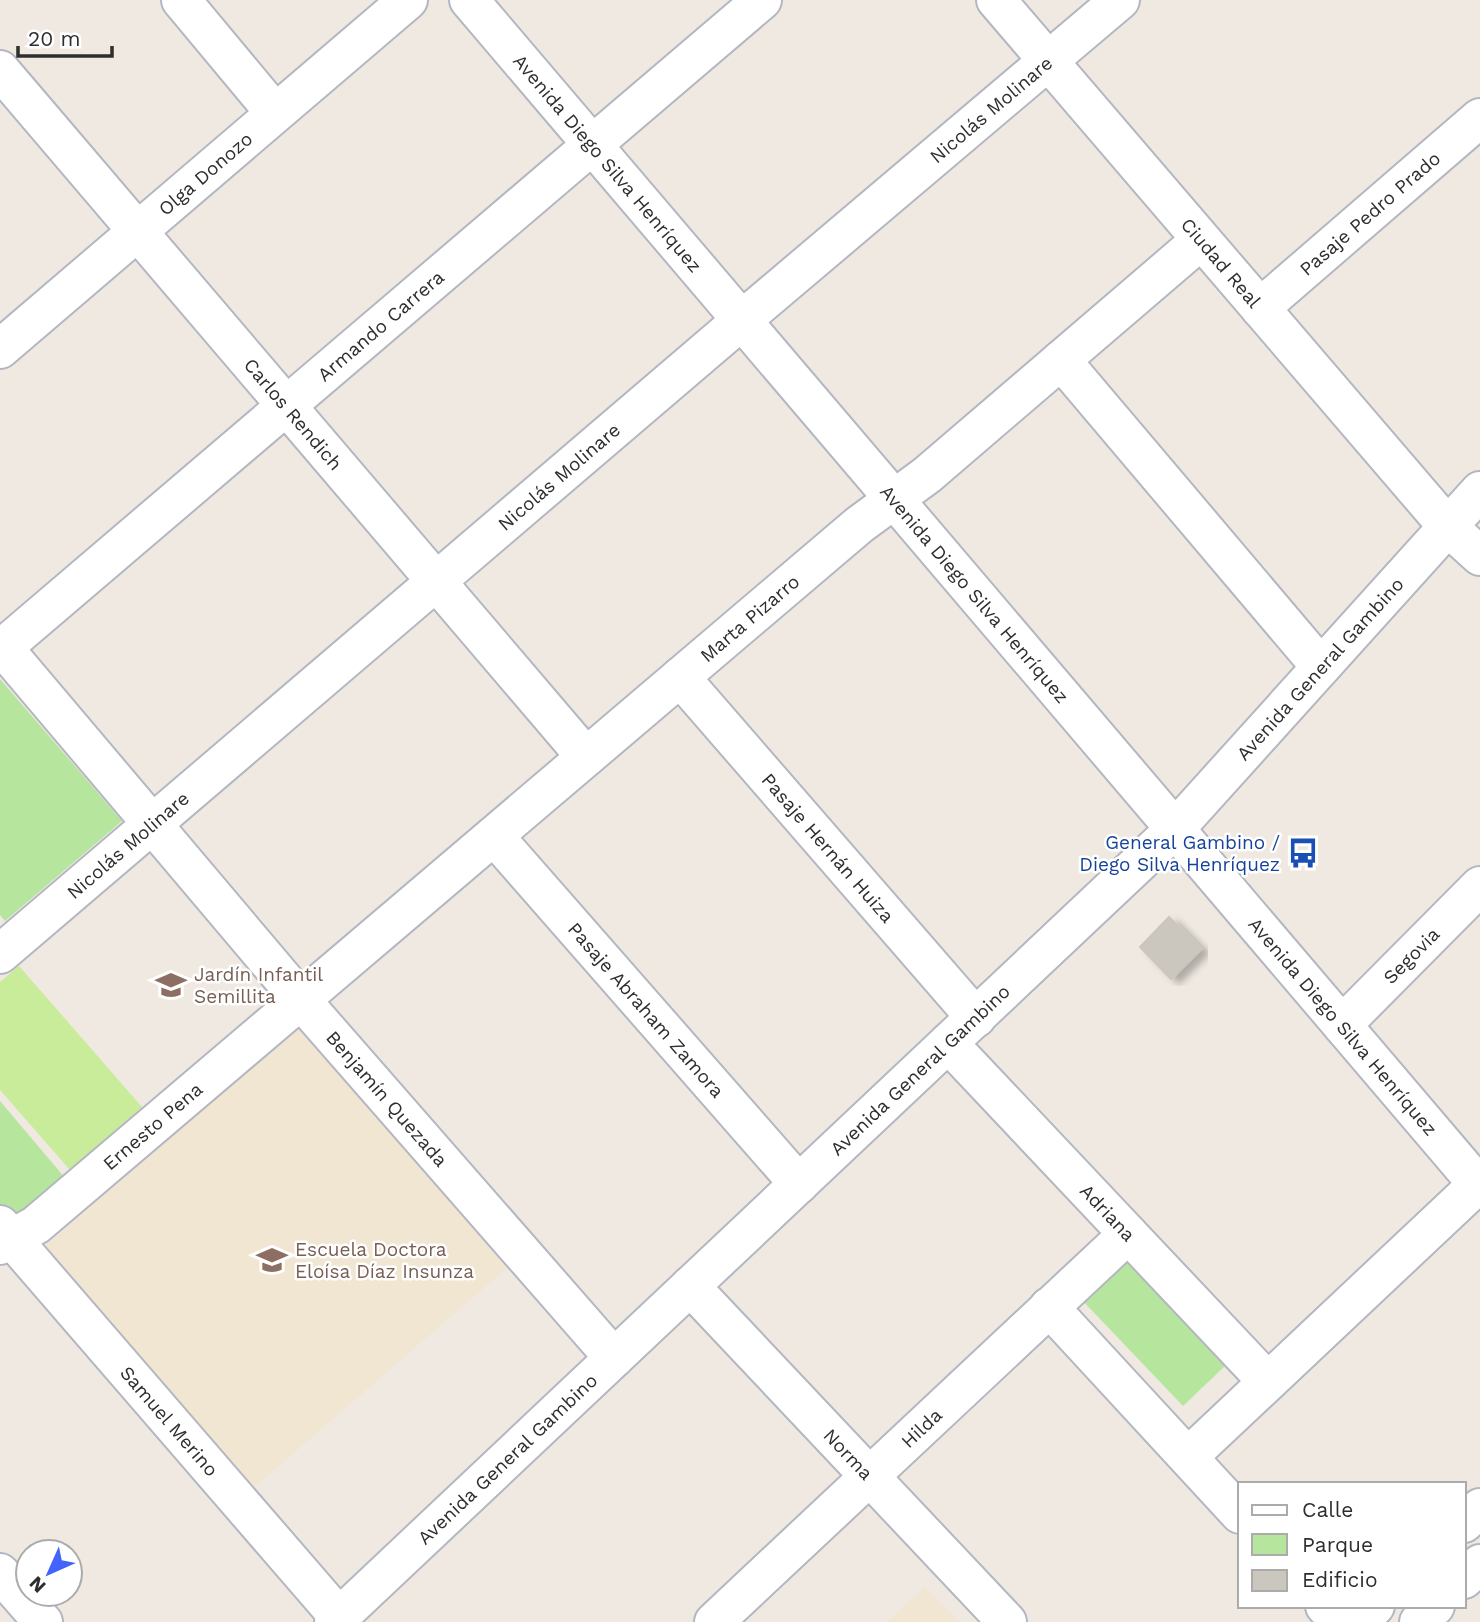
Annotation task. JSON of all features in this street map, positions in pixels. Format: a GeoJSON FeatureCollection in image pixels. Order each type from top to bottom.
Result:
{"type":"FeatureCollection","features":[{"type":"Feature","properties":{"kind":"street"},"geometry":{"type":"LineString","coordinates":[[181,0],[275,113]]}},
{"type":"Feature","properties":{"kind":"street","name":"Olga Donozo"},"geometry":{"type":"LineString","coordinates":[[0,349],[408,0]]}},
{"type":"Feature","properties":{"kind":"street","name":"Avenida Diego Silva Henríquez"},"geometry":{"type":"LineString","coordinates":[[469,0],[1479,1186]]}},
{"type":"Feature","properties":{"kind":"street","name":"Armando Carrera"},"geometry":{"type":"LineString","coordinates":[[1,647],[762,0]]}},
{"type":"Feature","properties":{"kind":"street","name":"Ciudad Real"},"geometry":{"type":"LineString","coordinates":[[996,0],[1448,527],[1480,556]]}},
{"type":"Feature","properties":{"kind":"street","name":"Nicolás Molinare"},"geometry":{"type":"LineString","coordinates":[[3,947],[153,825],[1120,0]]}},
{"type":"Feature","properties":{"kind":"street","name":"Carlos Rendich"},"geometry":{"type":"LineString","coordinates":[[0,70],[586,757]]}},
{"type":"Feature","properties":{"kind":"street","name":"Pasaje Pedro Prado"},"geometry":{"type":"LineString","coordinates":[[1260,308],[1480,118]]}},
{"type":"Feature","properties":{"kind":"street","name":"Marta Pizarro"},"geometry":{"type":"LineString","coordinates":[[301,1000],[859,524],[927,475],[1201,240]]}},
{"type":"Feature","properties":{"kind":"street"},"geometry":{"type":"LineString","coordinates":[[1061,360],[1321,667]]}},
{"type":"Feature","properties":{"kind":"street","name":"Avenida General Gambino"},"geometry":{"type":"LineString","coordinates":[[337,1620],[1175,829],[1480,491]]}},
{"type":"Feature","properties":{"kind":"street","name":"Benjamín Quezada"},"geometry":{"type":"LineString","coordinates":[[1,647],[301,1000],[614,1358]]}},
{"type":"Feature","properties":{"kind":"street","name":"Pasaje Hernán Huiza"},"geometry":{"type":"LineString","coordinates":[[680,677],[976,1018]]}},
{"type":"Feature","properties":{"kind":"street","name":"Pasaje Abraham Zamora"},"geometry":{"type":"LineString","coordinates":[[494,836],[799,1184]]}},
{"type":"Feature","properties":{"kind":"street","name":"Segovia"},"geometry":{"type":"LineString","coordinates":[[1342,1025],[1480,886]]}},
{"type":"Feature","properties":{"kind":"street","name":"Ernesto Pena"},"geometry":{"type":"LineString","coordinates":[[4,1236],[36,1225],[301,1000]]}},
{"type":"Feature","properties":{"kind":"street","name":"Adriana"},"geometry":{"type":"LineString","coordinates":[[948,1043],[1267,1381]]}},
{"type":"Feature","properties":{"kind":"street"},"geometry":{"type":"LineString","coordinates":[[1188,1457],[1479,1186]]}},
{"type":"Feature","properties":{"kind":"street","name":"Hilda"},"geometry":{"type":"LineString","coordinates":[[714,1622],[1128,1234]]}},
{"type":"Feature","properties":{"kind":"street","name":"Samuel Merino"},"geometry":{"type":"LineString","coordinates":[[4,1236],[337,1620]]}},
{"type":"Feature","properties":{"kind":"street","name":"Norma"},"geometry":{"type":"LineString","coordinates":[[690,1286],[1007,1622]]}},
{"type":"Feature","properties":{"kind":"street"},"geometry":{"type":"LineString","coordinates":[[1049,1307],[1238,1512]]}},
{"type":"Feature","properties":{"kind":"street"},"geometry":{"type":"LineString","coordinates":[[1466,1521],[1480,1508]]}},
{"type":"Feature","properties":{"kind":"street"},"geometry":{"type":"LineString","coordinates":[[1466,1577],[1480,1564]]}},
{"type":"Feature","properties":{"kind":"street"},"geometry":{"type":"LineString","coordinates":[[0,1573],[43,1622]]}},
{"type":"Feature","properties":{"kind":"street"},"geometry":{"type":"LineString","coordinates":[[1327,1608],[1340,1622]]}},
{"type":"Feature","properties":{"kind":"street"},"geometry":{"type":"LineString","coordinates":[[1358,1622],[1373,1608]]}},
{"type":"Feature","properties":{"kind":"street"},"geometry":{"type":"LineString","coordinates":[[1419,1622],[1433,1608]]}},
{"type":"Feature","properties":{"kind":"shaded area","name":"Escuela Doctora Eloísa Díaz Insunza"},"geometry":{"type":"Polygon","coordinates":[[[300,1026],[508,1267],[250,1491],[36,1254],[300,1026]]]}},
{"type":"Feature","properties":{"kind":"shaded area"},"geometry":{"type":"Polygon","coordinates":[[[925,1587],[959,1622],[887,1622],[925,1587]]]}},
{"type":"Feature","properties":{"kind":"green space"},"geometry":{"type":"Polygon","coordinates":[[[0,679],[122,821],[5,921],[0,915],[0,679]]]}},
{"type":"Feature","properties":{"kind":"green space"},"geometry":{"type":"Polygon","coordinates":[[[19,966],[142,1107],[70,1170],[0,1090],[0,982],[19,966]]]}},
{"type":"Feature","properties":{"kind":"green space"},"geometry":{"type":"Polygon","coordinates":[[[0,1101],[71,1185],[19,1229],[0,1207],[0,1101]]]}},
{"type":"Feature","properties":{"kind":"green space"},"geometry":{"type":"Polygon","coordinates":[[[1125,1258],[1226,1365],[1183,1406],[1081,1299],[1125,1258]]]}},
{"type":"Feature","properties":{"kind":"building"},"geometry":{"type":"Polygon","coordinates":[[[1169,917],[1201,949],[1171,979],[1140,947],[1169,917]]]}},
{"type":"Feature","properties":{"kind":"place","name":"General Gambino / Diego Silva Henríquez"},"geometry":{"type":"Point","coordinates":[1303,853]}},
{"type":"Feature","properties":{"kind":"place","name":"Jardín Infantil Semillita"},"geometry":{"type":"Point","coordinates":[171,985]}},
{"type":"Feature","properties":{"kind":"place","name":"Escuela Doctora Eloísa Díaz Insunza"},"geometry":{"type":"Point","coordinates":[272,1260]}}]}
